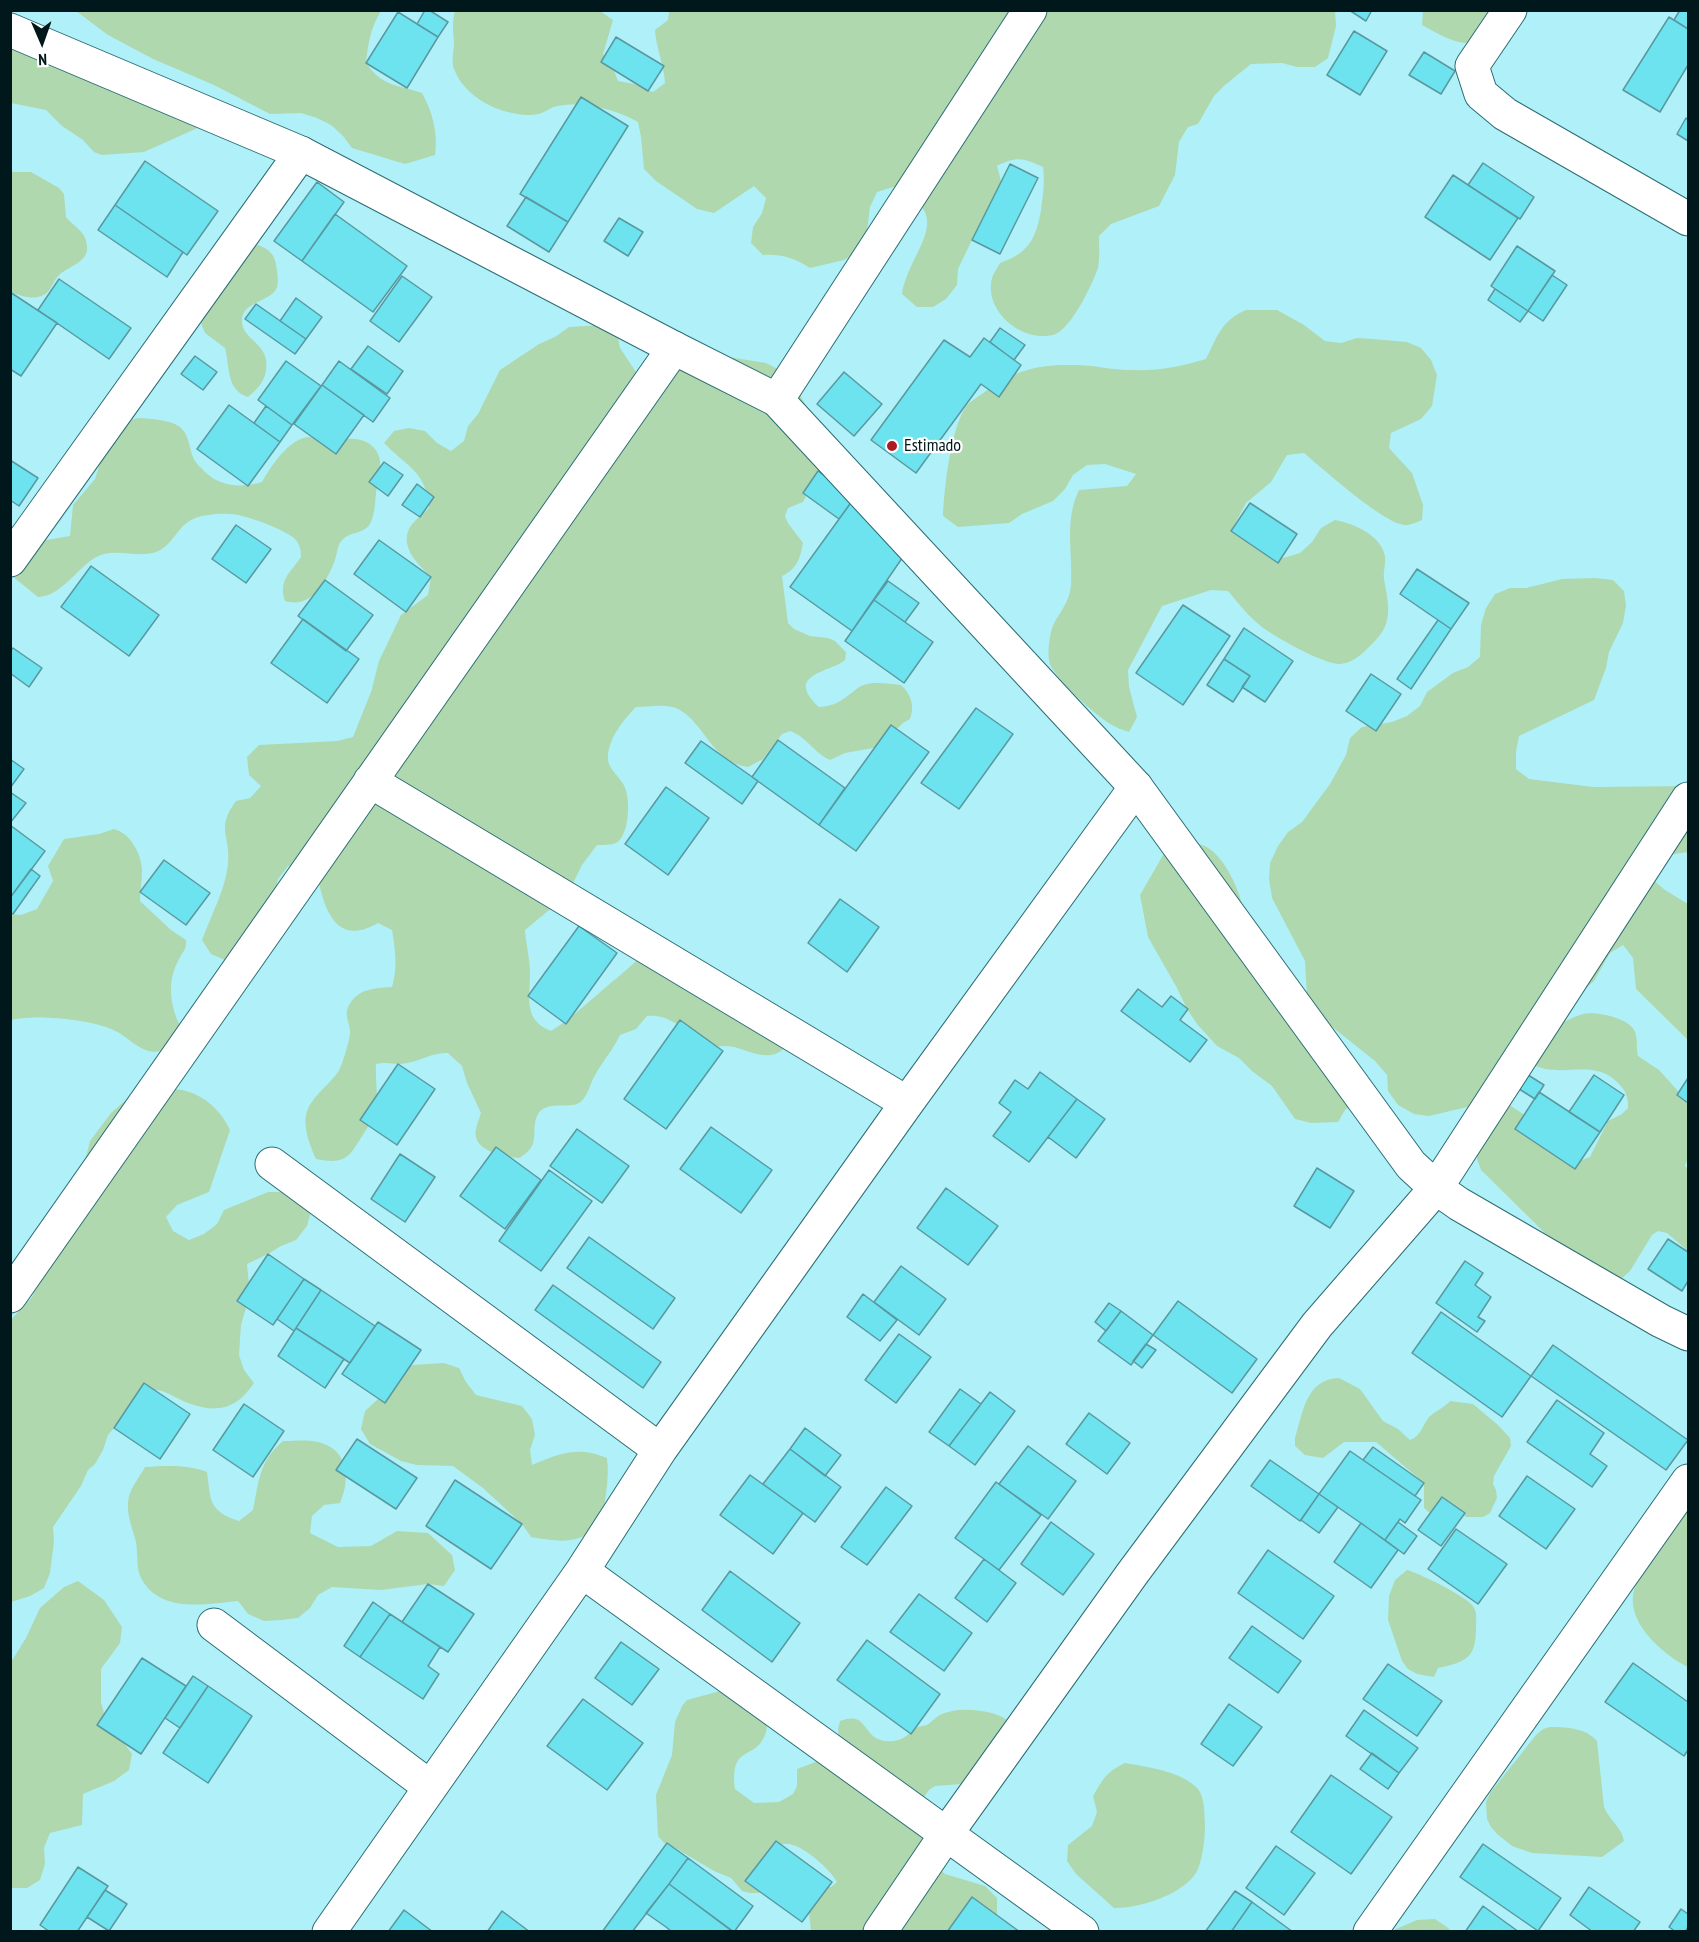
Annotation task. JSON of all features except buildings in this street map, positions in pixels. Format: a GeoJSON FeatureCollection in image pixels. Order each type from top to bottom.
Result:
{"type":"FeatureCollection","features":[{"type":"Feature","properties":{"kind":"street"},"geometry":{"type":"LineString","coordinates":[[777,400],[1030,10]]}},
{"type":"Feature","properties":{"kind":"street"},"geometry":{"type":"LineString","coordinates":[[1510,10],[1472,66],[1482,94],[1505,114],[1689,219]]}},
{"type":"Feature","properties":{"kind":"street"},"geometry":{"type":"LineString","coordinates":[[10,30],[302,153],[777,400],[1136,787],[1411,1165],[1436,1188],[1479,1216],[1660,1321],[1689,1334]]}},
{"type":"Feature","properties":{"kind":"street"},"geometry":{"type":"LineString","coordinates":[[10,560],[302,153]]}},
{"type":"Feature","properties":{"kind":"street"},"geometry":{"type":"LineString","coordinates":[[10,1296],[674,348]]}},
{"type":"Feature","properties":{"kind":"street"},"geometry":{"type":"LineString","coordinates":[[370,781],[907,1103]]}},
{"type":"Feature","properties":{"kind":"street"},"geometry":{"type":"LineString","coordinates":[[329,1932],[582,1571],[660,1450],[1136,787]]}},
{"type":"Feature","properties":{"kind":"street"},"geometry":{"type":"LineString","coordinates":[[880,1932],[947,1833],[1132,1574],[1317,1325],[1343,1292],[1436,1188],[1689,799]]}},
{"type":"Feature","properties":{"kind":"street"},"geometry":{"type":"LineString","coordinates":[[272,1164],[660,1450]]}},
{"type":"Feature","properties":{"kind":"street"},"geometry":{"type":"LineString","coordinates":[[1370,1932],[1689,1481]]}},
{"type":"Feature","properties":{"kind":"street"},"geometry":{"type":"LineString","coordinates":[[582,1571],[1082,1932]]}},
{"type":"Feature","properties":{"kind":"street"},"geometry":{"type":"LineString","coordinates":[[214,1625],[430,1787]]}},
{"type":"Feature","properties":{"kind":"green space"},"geometry":{"type":"Polygon","coordinates":[[[76,11],[381,11],[370,36],[366,63],[384,81],[422,93],[434,123],[435,155],[405,164],[352,148],[331,125],[317,118],[301,113],[270,114],[214,85],[153,59],[108,35],[76,11]]]}},
{"type":"Feature","properties":{"kind":"green space"},"geometry":{"type":"Polygon","coordinates":[[[455,11],[600,11],[613,20],[603,54],[613,68],[618,81],[634,84],[653,92],[665,83],[655,30],[668,20],[669,11],[1335,11],[1336,26],[1328,58],[1315,67],[1297,67],[1282,63],[1251,64],[1214,96],[1198,124],[1188,127],[1179,142],[1175,175],[1159,206],[1111,224],[1099,236],[1098,268],[1080,306],[1060,331],[1053,335],[1040,336],[1028,334],[1006,320],[998,311],[991,287],[993,275],[1000,263],[1024,249],[1037,229],[1044,183],[1043,167],[1020,159],[997,166],[1001,181],[997,197],[984,229],[972,240],[958,269],[957,285],[946,299],[933,307],[917,307],[902,294],[906,278],[925,234],[927,222],[924,210],[913,198],[893,187],[877,192],[870,207],[866,239],[857,252],[844,260],[810,268],[788,257],[763,255],[751,243],[753,227],[762,213],[766,198],[754,186],[714,213],[697,209],[656,181],[644,169],[638,122],[619,113],[589,105],[558,106],[534,115],[517,114],[495,108],[475,96],[459,79],[453,66],[455,11]]]}},
{"type":"Feature","properties":{"kind":"green space"},"geometry":{"type":"Polygon","coordinates":[[[1423,11],[1526,11],[1472,43],[1465,43],[1440,35],[1422,25],[1423,11]]]}},
{"type":"Feature","properties":{"kind":"green space"},"geometry":{"type":"Polygon","coordinates":[[[11,29],[202,126],[144,152],[102,155],[94,152],[46,110],[11,103],[11,29]]]}},
{"type":"Feature","properties":{"kind":"green space"},"geometry":{"type":"Polygon","coordinates":[[[11,172],[31,172],[59,188],[64,194],[66,217],[82,233],[86,241],[87,251],[82,260],[59,275],[43,296],[28,297],[11,292],[11,172]]]}},
{"type":"Feature","properties":{"kind":"green space"},"geometry":{"type":"Polygon","coordinates":[[[258,245],[268,250],[274,257],[278,281],[274,292],[252,305],[243,314],[243,327],[260,348],[266,361],[264,379],[248,397],[241,394],[232,383],[225,348],[205,333],[199,318],[241,248],[258,245]]]}},
{"type":"Feature","properties":{"kind":"green space"},"geometry":{"type":"Polygon","coordinates":[[[1246,310],[1277,310],[1304,325],[1325,341],[1341,343],[1357,338],[1373,339],[1407,342],[1421,348],[1431,360],[1437,375],[1432,406],[1421,419],[1391,433],[1389,448],[1412,473],[1423,505],[1422,520],[1406,525],[1394,522],[1353,494],[1304,453],[1287,455],[1271,482],[1246,503],[1231,531],[1243,540],[1283,558],[1300,553],[1312,542],[1321,528],[1335,520],[1365,531],[1378,542],[1385,556],[1384,576],[1388,615],[1383,630],[1361,655],[1340,664],[1323,660],[1268,632],[1244,610],[1228,591],[1211,590],[1162,606],[1128,670],[1129,687],[1137,717],[1129,732],[1105,720],[1077,697],[1054,671],[1048,652],[1053,626],[1070,593],[1070,525],[1074,501],[1079,490],[1127,486],[1136,474],[1105,464],[1087,465],[1073,475],[1065,489],[1053,501],[1022,514],[1009,523],[958,527],[943,516],[947,475],[957,427],[969,403],[1017,373],[1039,367],[1062,365],[1150,370],[1206,359],[1217,336],[1226,324],[1246,310]]]}},
{"type":"Feature","properties":{"kind":"green space"},"geometry":{"type":"Polygon","coordinates":[[[602,325],[617,333],[620,348],[638,375],[710,354],[766,363],[796,378],[801,397],[810,412],[823,464],[803,502],[788,508],[785,516],[803,543],[797,563],[782,576],[788,623],[794,629],[810,636],[835,641],[846,652],[845,660],[813,676],[806,688],[809,696],[819,707],[836,703],[868,684],[901,685],[911,701],[910,719],[879,747],[845,753],[830,760],[790,731],[782,734],[763,759],[748,767],[725,758],[696,724],[678,709],[663,706],[636,707],[617,730],[608,752],[609,763],[625,787],[627,796],[628,811],[624,834],[616,843],[597,845],[560,901],[525,930],[530,968],[530,1007],[536,1021],[551,1031],[637,960],[787,1045],[781,1051],[762,1055],[731,1046],[705,1047],[686,1030],[671,1021],[647,1016],[636,1029],[620,1035],[582,1101],[577,1104],[551,1106],[541,1110],[536,1120],[531,1148],[519,1158],[494,1153],[478,1142],[476,1131],[481,1113],[462,1066],[448,1053],[400,1064],[376,1064],[377,1102],[373,1121],[347,1156],[335,1161],[316,1159],[306,1129],[307,1111],[315,1098],[336,1075],[342,1063],[350,1034],[348,1006],[364,991],[392,987],[395,951],[392,930],[378,923],[351,931],[342,927],[334,921],[328,911],[317,874],[303,864],[288,866],[278,879],[274,896],[227,961],[211,954],[202,940],[221,893],[228,864],[226,819],[236,801],[250,798],[261,786],[249,775],[247,757],[259,745],[337,741],[353,737],[371,692],[379,661],[401,615],[428,595],[431,577],[412,556],[407,543],[409,529],[429,508],[427,496],[420,478],[384,443],[394,431],[409,428],[425,431],[437,443],[451,451],[464,441],[468,426],[478,414],[500,370],[569,327],[602,325]]]}},
{"type":"Feature","properties":{"kind":"green space"},"geometry":{"type":"Polygon","coordinates":[[[138,418],[165,421],[180,427],[187,437],[193,457],[205,472],[218,481],[232,485],[262,482],[270,468],[288,447],[303,438],[352,439],[368,443],[378,453],[380,459],[374,512],[370,524],[363,530],[343,539],[323,585],[303,601],[285,601],[283,594],[284,582],[301,557],[296,540],[263,523],[237,515],[224,514],[193,519],[183,526],[167,545],[156,552],[101,555],[85,565],[55,592],[38,597],[12,576],[11,570],[29,543],[70,536],[73,505],[95,479],[100,455],[123,422],[138,418]]]}},
{"type":"Feature","properties":{"kind":"green space"},"geometry":{"type":"Polygon","coordinates":[[[1562,579],[1613,580],[1624,591],[1626,606],[1623,623],[1609,652],[1606,668],[1594,700],[1519,736],[1516,769],[1529,779],[1593,787],[1688,786],[1688,852],[1662,856],[1652,879],[1688,904],[1688,1040],[1636,989],[1633,958],[1623,945],[1610,953],[1594,981],[1569,1003],[1552,1028],[1589,1013],[1620,1019],[1632,1027],[1635,1032],[1638,1056],[1659,1070],[1688,1102],[1688,1158],[1685,1166],[1688,1169],[1688,1251],[1667,1233],[1658,1231],[1652,1235],[1630,1271],[1617,1283],[1550,1238],[1481,1170],[1477,1159],[1477,1130],[1499,1098],[1535,1122],[1567,1151],[1582,1160],[1590,1157],[1608,1121],[1628,1108],[1625,1091],[1609,1075],[1599,1071],[1544,1069],[1534,1065],[1480,1104],[1429,1116],[1414,1114],[1398,1105],[1388,1091],[1387,1075],[1375,1061],[1316,1014],[1352,1105],[1345,1110],[1338,1122],[1311,1123],[1295,1119],[1272,1086],[1239,1058],[1217,1046],[1197,1024],[1148,937],[1140,895],[1166,850],[1189,843],[1199,844],[1209,849],[1225,866],[1237,888],[1243,908],[1307,997],[1305,961],[1272,898],[1269,879],[1270,863],[1288,832],[1302,822],[1330,784],[1346,755],[1350,738],[1362,727],[1392,722],[1407,716],[1420,706],[1427,692],[1480,657],[1481,625],[1486,608],[1495,594],[1510,588],[1526,588],[1562,579]]]}},
{"type":"Feature","properties":{"kind":"green space"},"geometry":{"type":"Polygon","coordinates":[[[114,829],[130,840],[140,858],[142,871],[140,901],[171,930],[186,940],[185,949],[175,969],[171,985],[172,1002],[180,1026],[170,1044],[161,1051],[147,1051],[101,1025],[76,1020],[33,1017],[11,1020],[10,914],[21,915],[37,909],[53,881],[48,866],[64,839],[99,834],[114,829]]]}},
{"type":"Feature","properties":{"kind":"green space"},"geometry":{"type":"Polygon","coordinates":[[[153,1089],[182,1090],[200,1097],[218,1111],[230,1130],[209,1192],[177,1205],[166,1217],[173,1231],[189,1240],[204,1234],[217,1224],[224,1210],[268,1192],[284,1192],[311,1211],[307,1226],[296,1240],[247,1264],[250,1294],[241,1325],[239,1355],[244,1370],[254,1383],[247,1392],[241,1399],[226,1407],[208,1408],[185,1402],[160,1390],[143,1391],[135,1404],[108,1435],[95,1464],[88,1470],[81,1486],[53,1527],[54,1542],[50,1573],[44,1588],[30,1596],[11,1602],[11,1320],[32,1297],[61,1235],[90,1141],[111,1113],[135,1092],[153,1089]]]}},
{"type":"Feature","properties":{"kind":"green space"},"geometry":{"type":"Polygon","coordinates":[[[444,1363],[459,1368],[476,1395],[522,1406],[532,1419],[535,1435],[530,1450],[532,1465],[569,1452],[587,1452],[607,1458],[607,1483],[602,1524],[594,1531],[577,1539],[560,1541],[531,1537],[522,1524],[483,1488],[453,1466],[417,1465],[401,1461],[370,1444],[361,1429],[365,1411],[389,1389],[398,1375],[412,1365],[444,1363]]]}},
{"type":"Feature","properties":{"kind":"green space"},"geometry":{"type":"Polygon","coordinates":[[[1339,1378],[1360,1389],[1383,1421],[1398,1429],[1410,1440],[1419,1433],[1429,1417],[1450,1401],[1473,1404],[1498,1425],[1510,1438],[1511,1446],[1494,1476],[1493,1484],[1497,1498],[1490,1513],[1483,1517],[1466,1517],[1453,1506],[1445,1506],[1430,1513],[1424,1508],[1424,1483],[1376,1442],[1344,1442],[1323,1458],[1305,1455],[1295,1446],[1295,1438],[1304,1408],[1319,1384],[1339,1378]]]}},
{"type":"Feature","properties":{"kind":"green space"},"geometry":{"type":"Polygon","coordinates":[[[283,1441],[309,1441],[324,1444],[333,1449],[344,1463],[346,1482],[340,1503],[324,1505],[312,1516],[310,1533],[338,1547],[371,1546],[397,1531],[428,1533],[452,1555],[455,1570],[444,1586],[428,1584],[381,1590],[332,1587],[318,1595],[310,1608],[298,1618],[264,1621],[248,1614],[238,1601],[185,1604],[160,1597],[149,1589],[139,1574],[136,1542],[128,1507],[130,1492],[145,1467],[184,1467],[207,1472],[209,1490],[216,1508],[221,1513],[239,1521],[253,1510],[261,1472],[269,1456],[283,1441]]]}},
{"type":"Feature","properties":{"kind":"green space"},"geometry":{"type":"Polygon","coordinates":[[[1688,1492],[1688,1667],[1667,1653],[1647,1634],[1634,1610],[1633,1598],[1636,1585],[1646,1569],[1659,1536],[1688,1492]]]}},
{"type":"Feature","properties":{"kind":"green space"},"geometry":{"type":"Polygon","coordinates":[[[1407,1570],[1461,1596],[1472,1605],[1476,1613],[1476,1637],[1472,1652],[1457,1663],[1438,1668],[1434,1677],[1417,1674],[1408,1669],[1402,1661],[1388,1620],[1389,1596],[1395,1580],[1407,1570]]]}},
{"type":"Feature","properties":{"kind":"green space"},"geometry":{"type":"Polygon","coordinates":[[[78,1581],[104,1600],[122,1627],[120,1643],[101,1669],[101,1702],[105,1717],[132,1754],[129,1770],[114,1781],[83,1794],[82,1825],[50,1833],[44,1848],[45,1864],[40,1880],[27,1888],[11,1888],[11,1662],[26,1638],[40,1608],[64,1587],[78,1581]]]}},
{"type":"Feature","properties":{"kind":"green space"},"geometry":{"type":"Polygon","coordinates":[[[720,1691],[745,1692],[767,1712],[765,1735],[755,1748],[739,1759],[734,1775],[735,1789],[754,1803],[779,1802],[793,1794],[797,1786],[797,1769],[821,1760],[840,1746],[838,1729],[840,1721],[857,1719],[870,1733],[883,1741],[898,1740],[918,1727],[927,1725],[940,1715],[959,1710],[988,1712],[1012,1724],[962,1784],[935,1786],[929,1790],[905,1823],[931,1846],[938,1868],[945,1874],[985,1886],[997,1898],[997,1914],[989,1931],[811,1931],[806,1906],[815,1887],[831,1887],[837,1882],[822,1864],[798,1847],[783,1844],[776,1848],[765,1886],[759,1893],[750,1893],[742,1891],[731,1878],[664,1843],[658,1836],[656,1795],[672,1755],[675,1722],[687,1700],[720,1691]]]}},
{"type":"Feature","properties":{"kind":"green space"},"geometry":{"type":"Polygon","coordinates":[[[1550,1727],[1582,1731],[1597,1741],[1604,1807],[1621,1832],[1624,1841],[1602,1857],[1532,1853],[1512,1846],[1497,1834],[1487,1819],[1486,1802],[1490,1793],[1536,1735],[1550,1727]]]}},
{"type":"Feature","properties":{"kind":"green space"},"geometry":{"type":"Polygon","coordinates":[[[1125,1763],[1174,1774],[1198,1789],[1204,1806],[1205,1836],[1198,1869],[1184,1886],[1148,1903],[1114,1908],[1076,1874],[1067,1861],[1068,1845],[1092,1826],[1097,1812],[1093,1796],[1106,1776],[1125,1763]]]}},
{"type":"Feature","properties":{"kind":"green space"},"geometry":{"type":"Polygon","coordinates":[[[1435,1919],[1451,1931],[1389,1932],[1417,1920],[1435,1919]]]}},
{"type":"Feature","properties":{"kind":"place","name":"Estimado"},"geometry":{"type":"Point","coordinates":[892,446]}}]}
